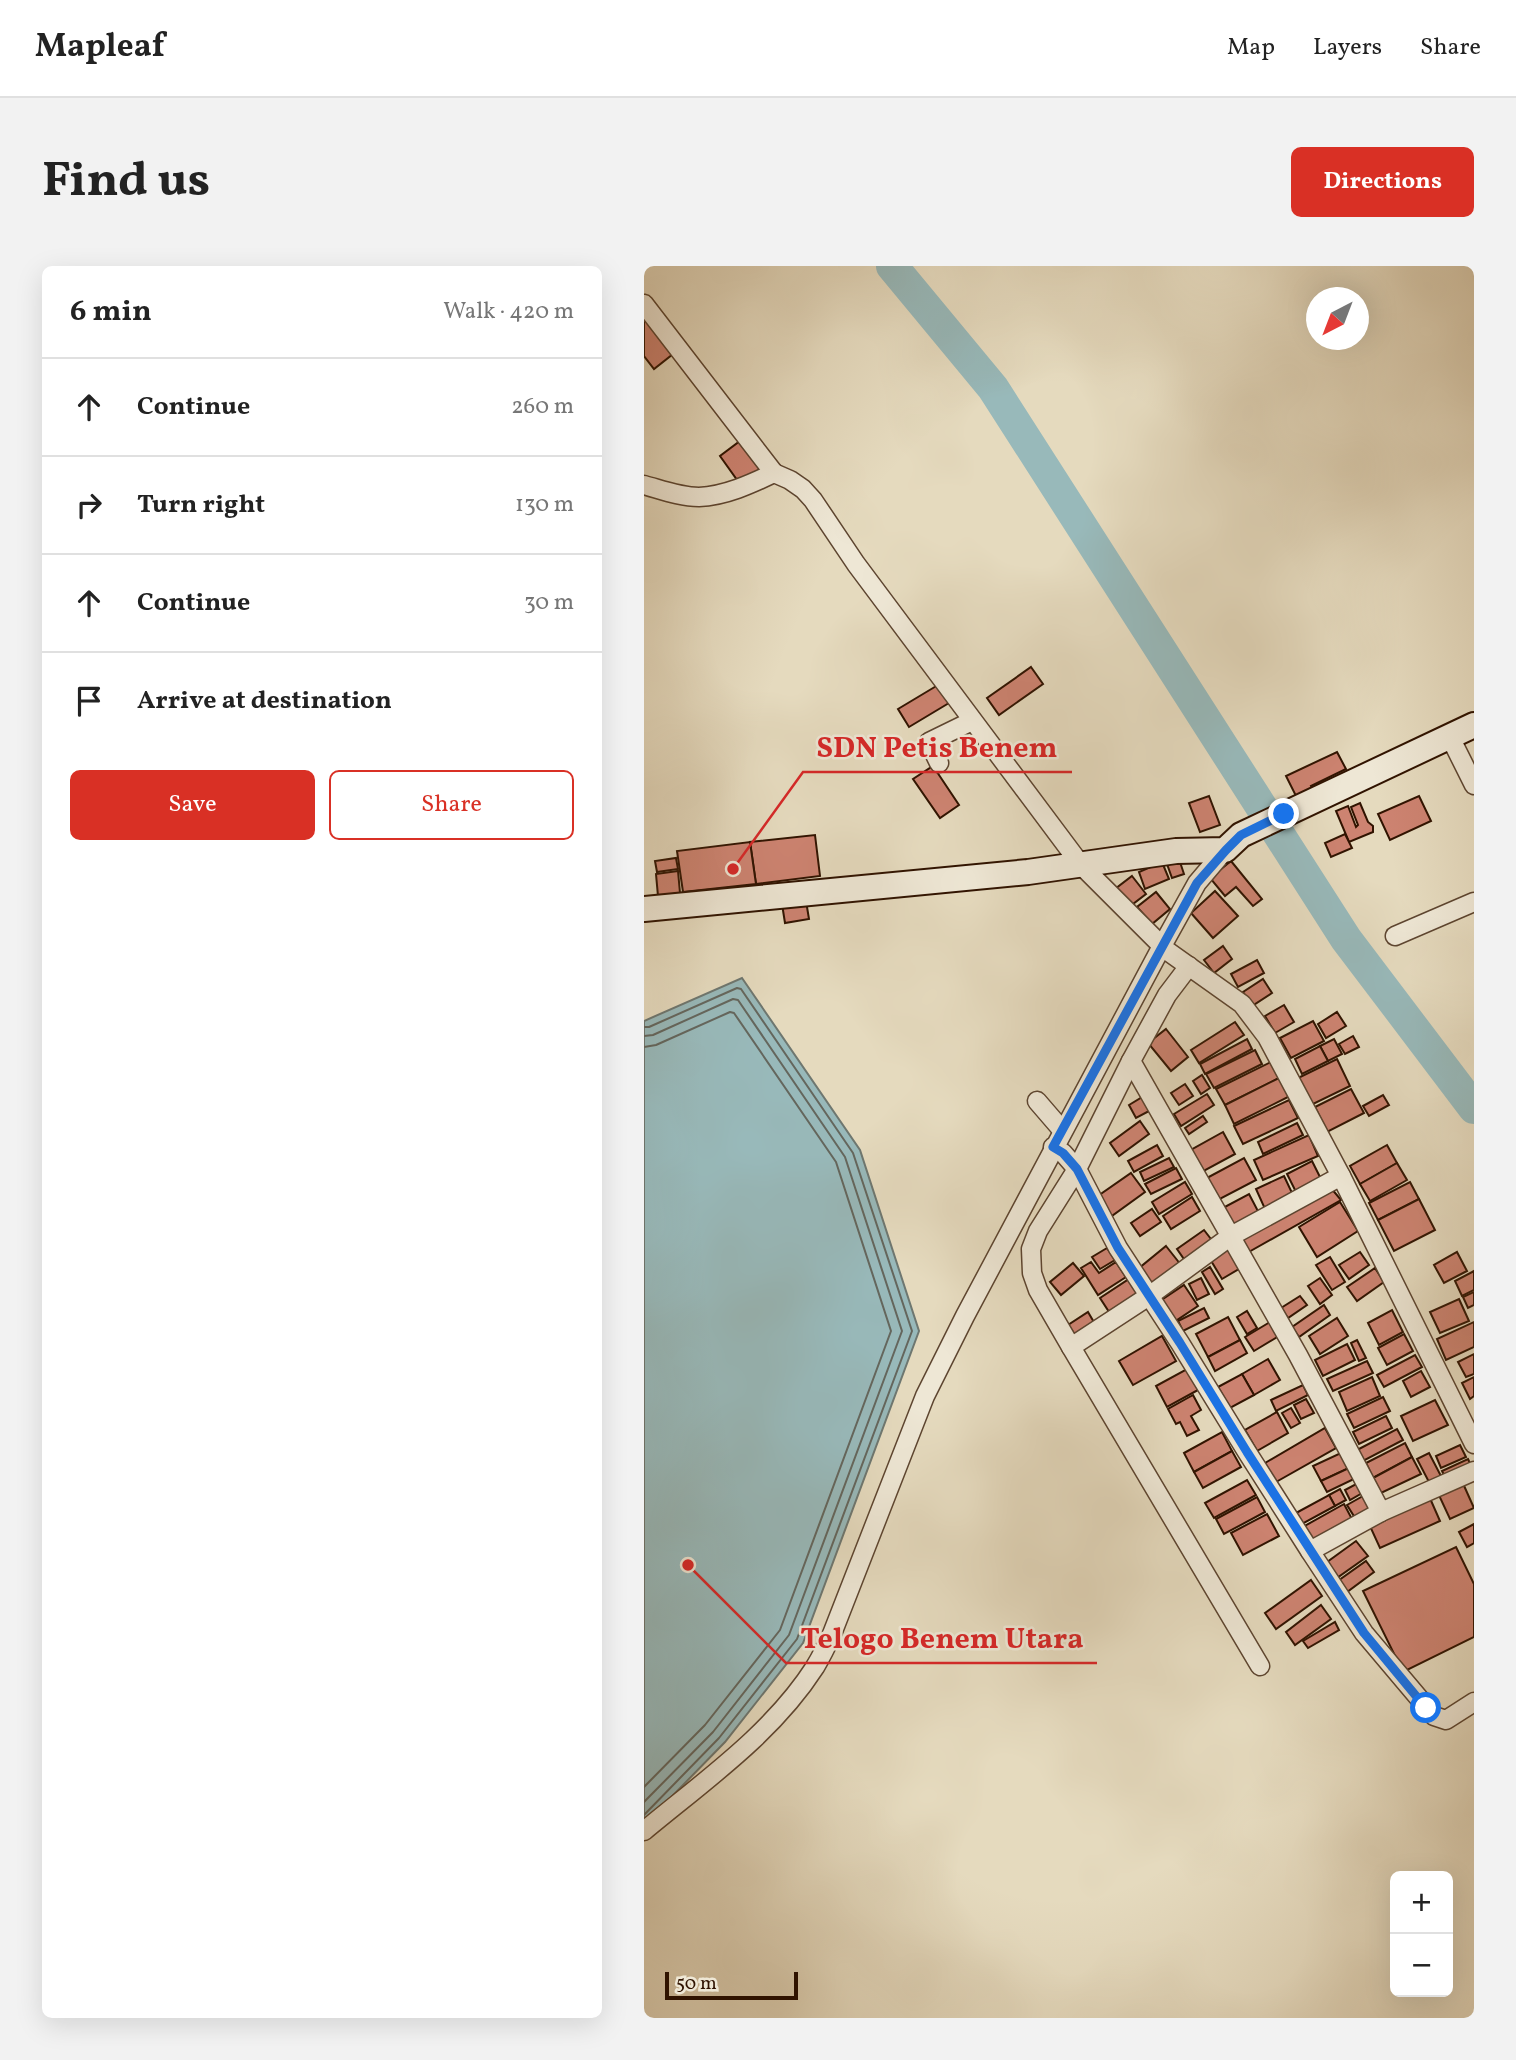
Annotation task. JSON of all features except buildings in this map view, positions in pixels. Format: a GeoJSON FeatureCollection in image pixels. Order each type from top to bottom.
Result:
{"type":"FeatureCollection","features":[{"type":"Feature","properties":{"kind":"main road"},"geometry":{"type":"LineString","coordinates":[[644,909],[1014,874],[1233,842],[1284,814],[1474,725]]}},
{"type":"Feature","properties":{"kind":"street"},"geometry":{"type":"LineString","coordinates":[[644,303],[774,473],[790,480],[813,500],[856,564],[1081,865],[1173,955],[1242,1004],[1267,1037],[1341,1176],[1474,1444]]}},
{"type":"Feature","properties":{"kind":"street"},"geometry":{"type":"LineString","coordinates":[[644,485],[675,494],[700,497],[732,491],[774,473]]}},
{"type":"Feature","properties":{"kind":"street"},"geometry":{"type":"LineString","coordinates":[[939,763],[929,742],[972,721]]}},
{"type":"Feature","properties":{"kind":"street"},"geometry":{"type":"LineString","coordinates":[[1450,737],[1474,785]]}},
{"type":"Feature","properties":{"kind":"street"},"geometry":{"type":"LineString","coordinates":[[644,1831],[752,1742],[815,1667],[832,1634],[925,1396],[965,1316],[1131,1061],[1167,995],[1173,955],[1197,883],[1233,842]]}},
{"type":"Feature","properties":{"kind":"street"},"geometry":{"type":"LineString","coordinates":[[1395,936],[1474,902]]}},
{"type":"Feature","properties":{"kind":"street"},"geometry":{"type":"LineString","coordinates":[[1062,1130],[1173,955]]}},
{"type":"Feature","properties":{"kind":"street"},"geometry":{"type":"LineString","coordinates":[[1131,1061],[1298,1355],[1381,1512]]}},
{"type":"Feature","properties":{"kind":"street"},"geometry":{"type":"LineString","coordinates":[[1037,1101],[1062,1130],[1066,1158],[1118,1248],[1364,1633],[1434,1716],[1446,1720],[1474,1702]]}},
{"type":"Feature","properties":{"kind":"street"},"geometry":{"type":"LineString","coordinates":[[1066,1158],[1031,1249],[1031,1263],[1038,1290],[1260,1666]]}},
{"type":"Feature","properties":{"kind":"street"},"geometry":{"type":"LineString","coordinates":[[1071,1348],[1149,1296],[1231,1236],[1341,1176]]}},
{"type":"Feature","properties":{"kind":"street"},"geometry":{"type":"LineString","coordinates":[[1310,1552],[1381,1512],[1474,1471]]}},
{"type":"Feature","properties":{"kind":"water"},"geometry":{"type":"Polygon","coordinates":[[[742,978],[860,1150],[919,1331],[803,1643],[725,1742],[644,1825],[644,1021],[742,978]]]}},
{"type":"Feature","properties":{"kind":"waterway"},"geometry":{"type":"LineString","coordinates":[[892,266],[993,388],[1346,939],[1474,1108]]}},
{"type":"Feature","properties":{"kind":"place","name":"SDN Petis Benem"},"geometry":{"type":"Point","coordinates":[733,869]}},
{"type":"Feature","properties":{"kind":"place","name":"Telogo Benem Utara"},"geometry":{"type":"Point","coordinates":[688,1565]}},
{"type":"Feature","properties":{"kind":"route"},"geometry":{"type":"LineString","coordinates":[[1284,814],[1241,835],[1197,883],[1053,1147],[1063,1153],[1077,1169],[1118,1248],[1310,1552],[1364,1633],[1426,1708]]}}]}
